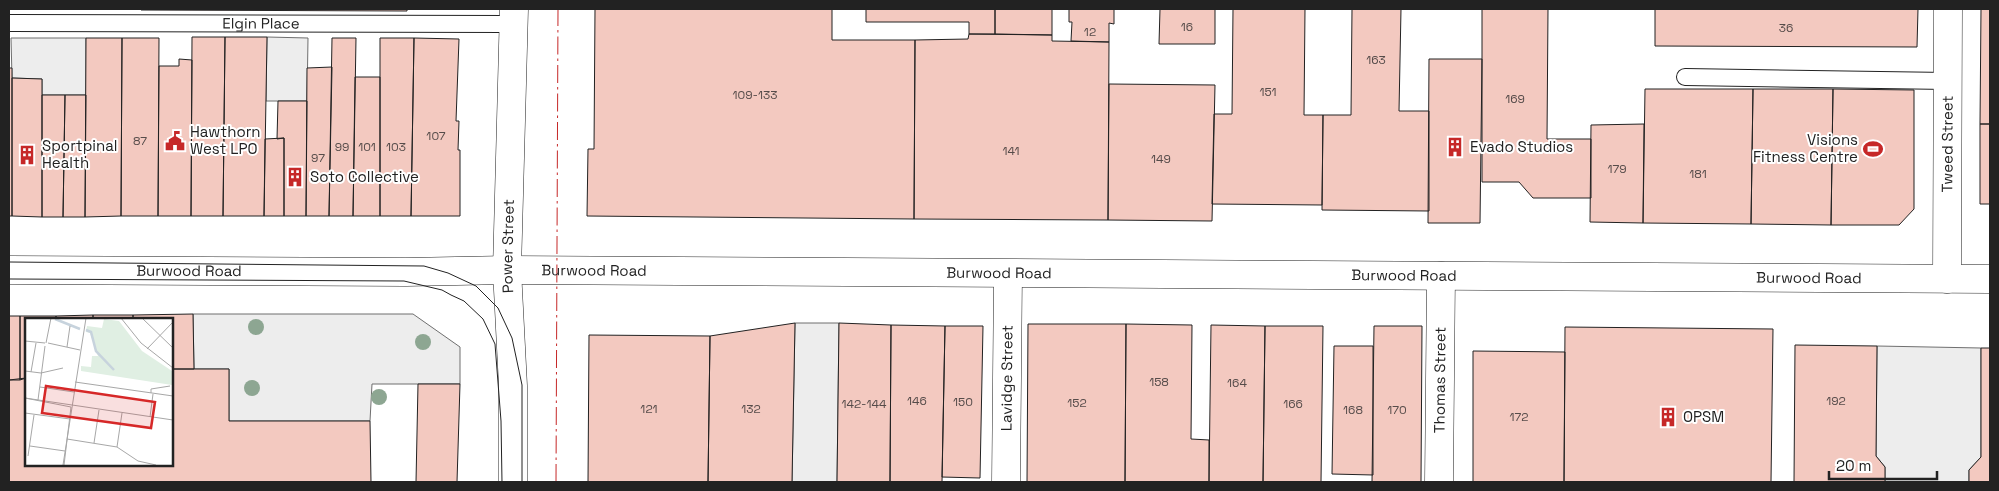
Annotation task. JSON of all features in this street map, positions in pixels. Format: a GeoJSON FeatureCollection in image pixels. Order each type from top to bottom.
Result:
{"type":"FeatureCollection","features":[{"type":"Feature","properties":{"kind":"main road","name":"Tweed Street"},"geometry":{"type":"LineString","coordinates":[[1947,279],[1948,9]]}},
{"type":"Feature","properties":{"kind":"main road","name":"Power Street"},"geometry":{"type":"LineString","coordinates":[[513,482],[513,386],[507,270],[514,16]]}},
{"type":"Feature","properties":{"kind":"main road","name":"Burwood Road"},"geometry":{"type":"LineString","coordinates":[[9,270],[406,272],[507,270],[1990,279]]}},
{"type":"Feature","properties":{"kind":"main road","name":"Lavidge Street"},"geometry":{"type":"LineString","coordinates":[[1006,482],[1008,274]]}},
{"type":"Feature","properties":{"kind":"main road","name":"Thomas Street"},"geometry":{"type":"LineString","coordinates":[[1438,482],[1441,276]]}},
{"type":"Feature","properties":{"kind":"lane","name":"Elgin Place"},"geometry":{"type":"LineString","coordinates":[[9,23],[514,16]]}},
{"type":"Feature","properties":{"kind":"lane"},"geometry":{"type":"LineString","coordinates":[[1685,77],[1948,80]]}},
{"type":"Feature","properties":{"kind":"shaded area"},"geometry":{"type":"Polygon","coordinates":[[[267,37],[308,38],[307,101],[266,101],[267,37]]]}},
{"type":"Feature","properties":{"kind":"shaded area"},"geometry":{"type":"Polygon","coordinates":[[[11,38],[86,38],[86,95],[42,95],[42,79],[12,78],[11,38]]]}},
{"type":"Feature","properties":{"kind":"shaded area"},"geometry":{"type":"Polygon","coordinates":[[[193,314],[413,314],[460,347],[460,384],[372,384],[370,421],[229,421],[229,369],[194,369],[193,314]]]}},
{"type":"Feature","properties":{"kind":"shaded area"},"geometry":{"type":"Polygon","coordinates":[[[795,323],[839,323],[837,482],[792,482],[795,323]]]}},
{"type":"Feature","properties":{"kind":"shaded area"},"geometry":{"type":"Polygon","coordinates":[[[1877,346],[1981,348],[1981,457],[1969,470],[1969,482],[1885,482],[1885,467],[1876,456],[1877,346]]]}},
{"type":"Feature","properties":{"kind":"building"},"geometry":{"type":"Polygon","coordinates":[[[407,9],[407,11],[141,10],[407,9]]]}},
{"type":"Feature","properties":{"kind":"building"},"geometry":{"type":"Polygon","coordinates":[[[595,9],[832,9],[832,40],[915,40],[914,219],[587,216],[588,149],[594,149],[595,9]]]}},
{"type":"Feature","properties":{"kind":"building"},"geometry":{"type":"Polygon","coordinates":[[[866,9],[995,9],[995,34],[969,34],[969,22],[866,22],[866,9]]]}},
{"type":"Feature","properties":{"kind":"building"},"geometry":{"type":"Polygon","coordinates":[[[995,9],[1052,9],[1052,35],[995,34],[995,9]]]}},
{"type":"Feature","properties":{"kind":"building"},"geometry":{"type":"Polygon","coordinates":[[[1069,9],[1114,9],[1114,24],[1109,23],[1109,42],[1071,41],[1072,22],[1069,22],[1069,9]]]}},
{"type":"Feature","properties":{"kind":"building"},"geometry":{"type":"Polygon","coordinates":[[[1160,9],[1215,9],[1215,44],[1159,44],[1160,9]]]}},
{"type":"Feature","properties":{"kind":"building"},"geometry":{"type":"Polygon","coordinates":[[[1233,9],[1305,9],[1304,115],[1323,115],[1322,205],[1212,204],[1214,114],[1232,114],[1233,9]]]}},
{"type":"Feature","properties":{"kind":"building"},"geometry":{"type":"Polygon","coordinates":[[[1352,9],[1401,9],[1399,111],[1429,111],[1429,211],[1322,210],[1323,115],[1351,115],[1352,9]]]}},
{"type":"Feature","properties":{"kind":"building"},"geometry":{"type":"Polygon","coordinates":[[[1482,9],[1548,9],[1547,139],[1591,139],[1591,198],[1533,198],[1519,182],[1482,182],[1482,9]]]}},
{"type":"Feature","properties":{"kind":"building"},"geometry":{"type":"Polygon","coordinates":[[[1655,9],[1918,9],[1917,47],[1655,46],[1655,9]]]}},
{"type":"Feature","properties":{"kind":"building"},"geometry":{"type":"Polygon","coordinates":[[[1981,9],[1990,9],[1990,124],[1980,124],[1981,9]]]}},
{"type":"Feature","properties":{"kind":"building"},"geometry":{"type":"Polygon","coordinates":[[[969,34],[1052,35],[1052,41],[1109,42],[1108,220],[914,219],[915,40],[968,39],[969,34]]]}},
{"type":"Feature","properties":{"kind":"building"},"geometry":{"type":"Polygon","coordinates":[[[192,37],[225,37],[223,216],[191,216],[192,37]]]}},
{"type":"Feature","properties":{"kind":"building"},"geometry":{"type":"Polygon","coordinates":[[[225,37],[267,37],[264,216],[223,216],[225,37]]]}},
{"type":"Feature","properties":{"kind":"building"},"geometry":{"type":"Polygon","coordinates":[[[86,38],[122,38],[121,216],[85,217],[86,38]]]}},
{"type":"Feature","properties":{"kind":"building"},"geometry":{"type":"Polygon","coordinates":[[[122,38],[159,38],[158,216],[121,216],[122,38]]]}},
{"type":"Feature","properties":{"kind":"building"},"geometry":{"type":"Polygon","coordinates":[[[332,38],[356,38],[353,216],[329,216],[332,38]]]}},
{"type":"Feature","properties":{"kind":"building"},"geometry":{"type":"Polygon","coordinates":[[[380,38],[414,38],[411,216],[380,216],[380,38]]]}},
{"type":"Feature","properties":{"kind":"building"},"geometry":{"type":"Polygon","coordinates":[[[414,38],[459,39],[456,121],[459,121],[460,216],[411,216],[414,38]]]}},
{"type":"Feature","properties":{"kind":"building","name":"Hawthorn West LPO"},"geometry":{"type":"Polygon","coordinates":[[[179,59],[192,60],[191,216],[158,216],[159,66],[179,66],[179,59]]]}},
{"type":"Feature","properties":{"kind":"building","name":"Evado Studios"},"geometry":{"type":"Polygon","coordinates":[[[1429,59],[1482,59],[1480,223],[1428,223],[1429,59]]]}},
{"type":"Feature","properties":{"kind":"building"},"geometry":{"type":"Polygon","coordinates":[[[332,67],[329,216],[306,216],[307,68],[332,67]]]}},
{"type":"Feature","properties":{"kind":"building"},"geometry":{"type":"Polygon","coordinates":[[[9,68],[12,68],[12,216],[9,216],[9,68]]]}},
{"type":"Feature","properties":{"kind":"building"},"geometry":{"type":"Polygon","coordinates":[[[355,77],[380,77],[380,216],[353,216],[355,77]]]}},
{"type":"Feature","properties":{"kind":"building","name":"Sportpinal Health"},"geometry":{"type":"Polygon","coordinates":[[[12,78],[42,79],[42,217],[12,216],[12,78]]]}},
{"type":"Feature","properties":{"kind":"building"},"geometry":{"type":"Polygon","coordinates":[[[1109,84],[1215,85],[1212,221],[1108,220],[1109,84]]]}},
{"type":"Feature","properties":{"kind":"building"},"geometry":{"type":"Polygon","coordinates":[[[1645,89],[1753,89],[1751,224],[1643,223],[1645,89]]]}},
{"type":"Feature","properties":{"kind":"building"},"geometry":{"type":"Polygon","coordinates":[[[1753,89],[1833,89],[1831,225],[1751,224],[1753,89]]]}},
{"type":"Feature","properties":{"kind":"building","name":"Visions Fitness Centre"},"geometry":{"type":"Polygon","coordinates":[[[1833,89],[1914,90],[1914,209],[1899,225],[1831,225],[1833,89]]]}},
{"type":"Feature","properties":{"kind":"building"},"geometry":{"type":"Polygon","coordinates":[[[42,95],[65,95],[63,217],[42,217],[42,95]]]}},
{"type":"Feature","properties":{"kind":"building"},"geometry":{"type":"Polygon","coordinates":[[[65,95],[86,95],[85,217],[63,217],[65,95]]]}},
{"type":"Feature","properties":{"kind":"building","name":"Soto Collective"},"geometry":{"type":"Polygon","coordinates":[[[278,101],[307,101],[306,216],[284,216],[284,138],[277,139],[278,101]]]}},
{"type":"Feature","properties":{"kind":"building"},"geometry":{"type":"Polygon","coordinates":[[[1644,124],[1643,223],[1590,222],[1591,125],[1644,124]]]}},
{"type":"Feature","properties":{"kind":"building"},"geometry":{"type":"Polygon","coordinates":[[[1980,124],[1990,124],[1990,204],[1980,204],[1980,124]]]}},
{"type":"Feature","properties":{"kind":"building"},"geometry":{"type":"Polygon","coordinates":[[[284,138],[284,216],[264,216],[265,139],[284,138]]]}},
{"type":"Feature","properties":{"kind":"building"},"geometry":{"type":"Polygon","coordinates":[[[193,314],[194,369],[172,369],[172,318],[133,318],[133,315],[193,314]]]}},
{"type":"Feature","properties":{"kind":"building"},"geometry":{"type":"Polygon","coordinates":[[[93,315],[93,318],[56,318],[56,316],[93,315]]]}},
{"type":"Feature","properties":{"kind":"building"},"geometry":{"type":"Polygon","coordinates":[[[93,315],[133,315],[133,318],[93,318],[93,315]]]}},
{"type":"Feature","properties":{"kind":"building"},"geometry":{"type":"Polygon","coordinates":[[[9,316],[20,316],[20,380],[9,380],[9,316]]]}},
{"type":"Feature","properties":{"kind":"building"},"geometry":{"type":"Polygon","coordinates":[[[20,316],[56,316],[56,318],[25,318],[25,378],[20,380],[20,316]]]}},
{"type":"Feature","properties":{"kind":"building"},"geometry":{"type":"Polygon","coordinates":[[[795,323],[792,482],[708,482],[710,336],[795,323]]]}},
{"type":"Feature","properties":{"kind":"building"},"geometry":{"type":"Polygon","coordinates":[[[839,323],[891,325],[890,482],[837,482],[839,323]]]}},
{"type":"Feature","properties":{"kind":"building"},"geometry":{"type":"Polygon","coordinates":[[[1028,324],[1126,324],[1125,482],[1027,482],[1028,324]]]}},
{"type":"Feature","properties":{"kind":"building"},"geometry":{"type":"Polygon","coordinates":[[[1126,324],[1192,325],[1191,439],[1209,440],[1209,482],[1125,482],[1126,324]]]}},
{"type":"Feature","properties":{"kind":"building"},"geometry":{"type":"Polygon","coordinates":[[[891,325],[945,326],[942,482],[890,482],[891,325]]]}},
{"type":"Feature","properties":{"kind":"building"},"geometry":{"type":"Polygon","coordinates":[[[1211,325],[1265,326],[1263,482],[1209,482],[1211,325]]]}},
{"type":"Feature","properties":{"kind":"building"},"geometry":{"type":"Polygon","coordinates":[[[945,326],[983,326],[980,478],[942,477],[945,326]]]}},
{"type":"Feature","properties":{"kind":"building"},"geometry":{"type":"Polygon","coordinates":[[[1265,326],[1323,326],[1321,482],[1263,482],[1265,326]]]}},
{"type":"Feature","properties":{"kind":"building"},"geometry":{"type":"Polygon","coordinates":[[[1374,326],[1422,326],[1421,482],[1372,482],[1374,326]]]}},
{"type":"Feature","properties":{"kind":"building","name":"OPSM"},"geometry":{"type":"Polygon","coordinates":[[[1565,327],[1773,329],[1771,482],[1564,482],[1565,327]]]}},
{"type":"Feature","properties":{"kind":"building"},"geometry":{"type":"Polygon","coordinates":[[[589,335],[710,336],[708,482],[588,482],[589,335]]]}},
{"type":"Feature","properties":{"kind":"building"},"geometry":{"type":"Polygon","coordinates":[[[1795,345],[1877,346],[1876,456],[1885,467],[1885,482],[1794,482],[1795,345]]]}},
{"type":"Feature","properties":{"kind":"building"},"geometry":{"type":"Polygon","coordinates":[[[1334,346],[1373,346],[1373,475],[1332,474],[1334,346]]]}},
{"type":"Feature","properties":{"kind":"building"},"geometry":{"type":"Polygon","coordinates":[[[1981,348],[1990,348],[1990,482],[1969,482],[1969,470],[1981,457],[1981,348]]]}},
{"type":"Feature","properties":{"kind":"building"},"geometry":{"type":"Polygon","coordinates":[[[1473,351],[1565,352],[1564,482],[1473,482],[1473,351]]]}},
{"type":"Feature","properties":{"kind":"building"},"geometry":{"type":"Polygon","coordinates":[[[172,369],[229,369],[229,421],[370,421],[371,482],[9,482],[9,380],[25,378],[25,466],[172,466],[172,369]]]}},
{"type":"Feature","properties":{"kind":"building"},"geometry":{"type":"Polygon","coordinates":[[[418,384],[460,384],[457,482],[416,482],[418,384]]]}},
{"type":"Feature","properties":{"kind":"tram line"},"geometry":{"type":"LineString","coordinates":[[9,262],[424,266],[448,273],[476,286],[498,308],[512,338],[522,385],[522,482]]}},
{"type":"Feature","properties":{"kind":"tram line"},"geometry":{"type":"LineString","coordinates":[[9,279],[404,281],[442,290],[464,301],[483,319],[495,344],[501,421],[502,482]]}},
{"type":"Feature","properties":{"kind":"power"},"geometry":{"type":"LineString","coordinates":[[556,482],[558,9]]}},
{"type":"Feature","properties":{"kind":"place","name":"Hawthorn West LPO"},"geometry":{"type":"Point","coordinates":[175,141]}},
{"type":"Feature","properties":{"kind":"place","name":"Evado Studios"},"geometry":{"type":"Point","coordinates":[1455,147]}},
{"type":"Feature","properties":{"kind":"place","name":"Visions Fitness Centre"},"geometry":{"type":"Point","coordinates":[1873,149]}},
{"type":"Feature","properties":{"kind":"place","name":"Sportpinal Health"},"geometry":{"type":"Point","coordinates":[27,155]}},
{"type":"Feature","properties":{"kind":"place","name":"Soto Collective"},"geometry":{"type":"Point","coordinates":[295,177]}},
{"type":"Feature","properties":{"kind":"place","name":"OPSM"},"geometry":{"type":"Point","coordinates":[1668,417]}}]}
